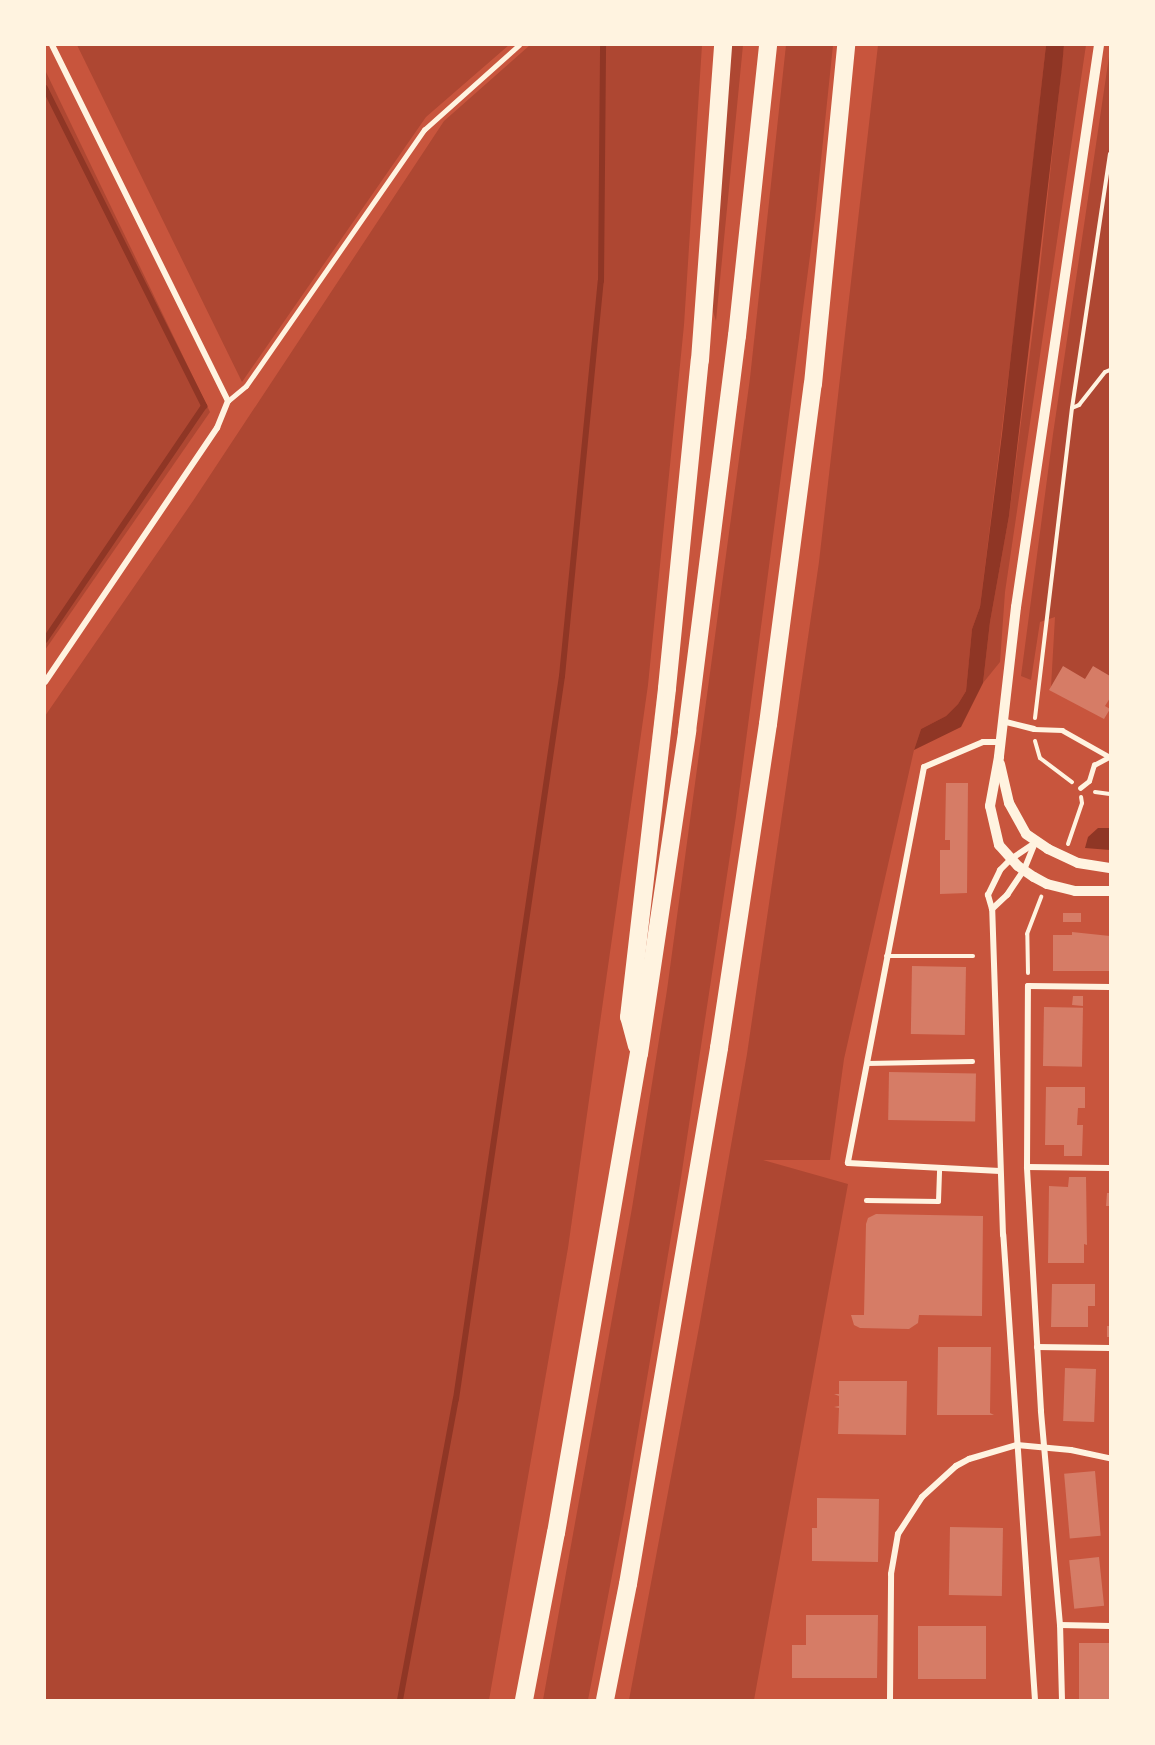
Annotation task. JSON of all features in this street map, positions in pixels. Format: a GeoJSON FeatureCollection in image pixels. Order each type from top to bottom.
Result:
{"type":"FeatureCollection","features":[{"type":"Feature","properties":{"kind":"highway"},"geometry":{"type":"LineString","coordinates":[[639,1054],[629,1017],[668,688],[700,360],[723,45]]}},
{"type":"Feature","properties":{"kind":"highway"},"geometry":{"type":"LineString","coordinates":[[524,1700],[556,1533],[639,1054],[690,708],[737,336],[768,45]]}},
{"type":"Feature","properties":{"kind":"highway"},"geometry":{"type":"LineString","coordinates":[[605,1700],[630,1572],[719,1048],[768,724],[813,384],[846,45]]}},
{"type":"Feature","properties":{"kind":"street"},"geometry":{"type":"LineString","coordinates":[[45,682],[217,429],[228,401],[52,45]]}},
{"type":"Feature","properties":{"kind":"street"},"geometry":{"type":"LineString","coordinates":[[1099,45],[1002,721],[999,758],[990,806],[999,845],[1024,870],[1047,884],[1076,891],[1110,891]]}},
{"type":"Feature","properties":{"kind":"street"},"geometry":{"type":"LineString","coordinates":[[1002,721],[1034,729]]}},
{"type":"Feature","properties":{"kind":"street"},"geometry":{"type":"LineString","coordinates":[[1000,742],[983,742],[924,767],[848,1163],[1000,1171]]}},
{"type":"Feature","properties":{"kind":"street"},"geometry":{"type":"LineString","coordinates":[[999,758],[1009,803],[1019,824],[1036,842],[1078,863],[1110,868]]}},
{"type":"Feature","properties":{"kind":"street"},"geometry":{"type":"LineString","coordinates":[[1035,1700],[1000,1171],[992,909],[989,889],[1011,859],[1036,842]]}},
{"type":"Feature","properties":{"kind":"street"},"geometry":{"type":"LineString","coordinates":[[992,909],[1007,895],[1024,870],[1036,842]]}},
{"type":"Feature","properties":{"kind":"street"},"geometry":{"type":"LineString","coordinates":[[1062,1700],[1060,1625],[1044,1446],[1027,1167],[1028,986],[1110,987]]}},
{"type":"Feature","properties":{"kind":"street"},"geometry":{"type":"LineString","coordinates":[[1027,1167],[1110,1168]]}},
{"type":"Feature","properties":{"kind":"street"},"geometry":{"type":"LineString","coordinates":[[1037,1347],[1110,1348]]}},
{"type":"Feature","properties":{"kind":"street"},"geometry":{"type":"LineString","coordinates":[[890,1700],[891,1574],[898,1534],[922,1497],[956,1466],[969,1459],[1017,1445],[1044,1446],[1110,1458]]}},
{"type":"Feature","properties":{"kind":"street"},"geometry":{"type":"LineString","coordinates":[[1060,1625],[1110,1626]]}},
{"type":"Feature","properties":{"kind":"lane"},"geometry":{"type":"LineString","coordinates":[[228,401],[246,386],[424,130],[519,45]]}},
{"type":"Feature","properties":{"kind":"lane"},"geometry":{"type":"LineString","coordinates":[[1034,729],[1062,730],[1110,757]]}},
{"type":"Feature","properties":{"kind":"lane"},"geometry":{"type":"LineString","coordinates":[[1080,788],[1089,781],[1094,765],[1110,757]]}},
{"type":"Feature","properties":{"kind":"lane"},"geometry":{"type":"LineString","coordinates":[[886,956],[973,956]]}},
{"type":"Feature","properties":{"kind":"lane"},"geometry":{"type":"LineString","coordinates":[[867,1064],[972,1061]]}},
{"type":"Feature","properties":{"kind":"lane"},"geometry":{"type":"LineString","coordinates":[[866,1200],[938,1201],[939,1168]]}},
{"type":"Feature","properties":{"kind":"path"},"geometry":{"type":"LineString","coordinates":[[1062,857],[1082,803],[1080,788],[1040,758],[1035,748],[1034,729],[1072,408],[1110,154]]}},
{"type":"Feature","properties":{"kind":"path"},"geometry":{"type":"LineString","coordinates":[[1072,408],[1079,405],[1105,372],[1110,370]]}},
{"type":"Feature","properties":{"kind":"path"},"geometry":{"type":"LineString","coordinates":[[1028,986],[1027,934],[1047,884]]}},
{"type":"Feature","properties":{"kind":"shaded area"},"geometry":{"type":"Polygon","coordinates":[[[77,45],[509,45],[426,117],[242,382],[77,45]]]}},
{"type":"Feature","properties":{"kind":"shaded area"},"geometry":{"type":"Polygon","coordinates":[[[530,45],[702,45],[684,325],[648,685],[568,1248],[489,1700],[45,1700],[45,716],[193,501],[444,121],[530,45]]]}},
{"type":"Feature","properties":{"kind":"shaded area"},"geometry":{"type":"Polygon","coordinates":[[[727,45],[743,45],[716,321],[709,299],[727,45]]]}},
{"type":"Feature","properties":{"kind":"shaded area"},"geometry":{"type":"Polygon","coordinates":[[[786,45],[833,45],[815,218],[736,816],[680,1184],[625,1508],[588,1700],[543,1700],[632,1208],[667,990],[750,378],[786,45]]]}},
{"type":"Feature","properties":{"kind":"shaded area"},"geometry":{"type":"Polygon","coordinates":[[[878,45],[1046,45],[980,607],[972,629],[966,691],[958,704],[946,716],[921,729],[914,750],[844,1059],[830,1160],[763,1160],[848,1184],[754,1700],[629,1700],[700,1322],[747,1054],[819,562],[878,45]]]}},
{"type":"Feature","properties":{"kind":"shaded area"},"geometry":{"type":"Polygon","coordinates":[[[1046,45],[1064,45],[1062,67],[1009,516],[990,622],[983,683],[961,727],[914,750],[921,729],[946,716],[958,704],[966,691],[972,629],[980,607],[1002,434],[1046,45]]]}},
{"type":"Feature","properties":{"kind":"shaded area"},"geometry":{"type":"Polygon","coordinates":[[[1064,45],[1086,45],[1005,592],[1000,662],[983,683],[990,622],[1009,516],[1036,305],[1064,45]]]}},
{"type":"Feature","properties":{"kind":"shaded area"},"geometry":{"type":"Polygon","coordinates":[[[1110,50],[1110,696],[1051,687],[1055,617],[1040,622],[1031,680],[1021,676],[1053,434],[1110,50]]]}},
{"type":"Feature","properties":{"kind":"shaded area"},"geometry":{"type":"Polygon","coordinates":[[[45,70],[210,412],[45,650],[45,70]]]}},
{"type":"Feature","properties":{"kind":"shaded area"},"geometry":{"type":"Polygon","coordinates":[[[1098,828],[1110,828],[1110,850],[1085,848],[1088,837],[1098,828]]]}},
{"type":"Feature","properties":{"kind":"building"},"geometry":{"type":"Polygon","coordinates":[[[1063,666],[1085,679],[1093,666],[1110,676],[1110,698],[1105,706],[1110,709],[1104,719],[1049,690],[1063,666]]]}},
{"type":"Feature","properties":{"kind":"building"},"geometry":{"type":"Polygon","coordinates":[[[946,783],[968,783],[967,893],[940,894],[940,850],[950,850],[950,840],[945,840],[946,783]]]}},
{"type":"Feature","properties":{"kind":"building"},"geometry":{"type":"Polygon","coordinates":[[[1063,913],[1081,913],[1081,922],[1063,922],[1063,913]]]}},
{"type":"Feature","properties":{"kind":"building"},"geometry":{"type":"Polygon","coordinates":[[[1072,932],[1110,936],[1110,971],[1053,971],[1053,935],[1072,935],[1072,932]]]}},
{"type":"Feature","properties":{"kind":"building"},"geometry":{"type":"Polygon","coordinates":[[[912,966],[966,967],[965,1035],[911,1034],[912,966]]]}},
{"type":"Feature","properties":{"kind":"building"},"geometry":{"type":"Polygon","coordinates":[[[1073,996],[1083,996],[1083,1006],[1072,1005],[1073,996]]]}},
{"type":"Feature","properties":{"kind":"building"},"geometry":{"type":"Polygon","coordinates":[[[1044,1007],[1083,1008],[1082,1067],[1043,1066],[1044,1007]]]}},
{"type":"Feature","properties":{"kind":"building"},"geometry":{"type":"Polygon","coordinates":[[[889,1072],[976,1074],[975,1122],[888,1120],[889,1072]]]}},
{"type":"Feature","properties":{"kind":"building"},"geometry":{"type":"Polygon","coordinates":[[[1046,1087],[1085,1087],[1085,1108],[1078,1108],[1077,1125],[1083,1125],[1082,1156],[1064,1156],[1064,1145],[1045,1145],[1046,1087]]]}},
{"type":"Feature","properties":{"kind":"building"},"geometry":{"type":"Polygon","coordinates":[[[1069,1177],[1086,1177],[1087,1245],[1084,1244],[1084,1263],[1048,1263],[1049,1186],[1068,1187],[1069,1177]]]}},
{"type":"Feature","properties":{"kind":"building"},"geometry":{"type":"Polygon","coordinates":[[[1107,1193],[1110,1193],[1110,1206],[1106,1206],[1107,1193]]]}},
{"type":"Feature","properties":{"kind":"building"},"geometry":{"type":"Polygon","coordinates":[[[876,1214],[983,1216],[982,1316],[919,1315],[918,1323],[909,1329],[860,1328],[854,1325],[851,1315],[864,1315],[866,1224],[868,1218],[876,1214]]]}},
{"type":"Feature","properties":{"kind":"building"},"geometry":{"type":"Polygon","coordinates":[[[1052,1284],[1095,1284],[1095,1306],[1088,1306],[1088,1327],[1051,1327],[1052,1284]]]}},
{"type":"Feature","properties":{"kind":"building"},"geometry":{"type":"Polygon","coordinates":[[[1107,1326],[1110,1326],[1110,1337],[1107,1337],[1107,1326]]]}},
{"type":"Feature","properties":{"kind":"building"},"geometry":{"type":"Polygon","coordinates":[[[938,1347],[991,1347],[990,1413],[994,1415],[937,1415],[938,1347]]]}},
{"type":"Feature","properties":{"kind":"building"},"geometry":{"type":"Polygon","coordinates":[[[1065,1368],[1096,1369],[1094,1422],[1063,1421],[1065,1368]]]}},
{"type":"Feature","properties":{"kind":"building"},"geometry":{"type":"Polygon","coordinates":[[[839,1381],[907,1381],[906,1435],[838,1434],[839,1408],[834,1407],[839,1406],[839,1396],[834,1394],[839,1394],[839,1381]]]}},
{"type":"Feature","properties":{"kind":"building"},"geometry":{"type":"Polygon","coordinates":[[[1095,1471],[1101,1536],[1070,1538],[1064,1474],[1095,1471]]]}},
{"type":"Feature","properties":{"kind":"building"},"geometry":{"type":"Polygon","coordinates":[[[817,1498],[879,1499],[878,1562],[812,1561],[812,1528],[817,1528],[817,1498]]]}},
{"type":"Feature","properties":{"kind":"building"},"geometry":{"type":"Polygon","coordinates":[[[950,1527],[1003,1528],[1002,1596],[949,1595],[950,1527]]]}},
{"type":"Feature","properties":{"kind":"building"},"geometry":{"type":"Polygon","coordinates":[[[1099,1557],[1104,1606],[1074,1609],[1069,1560],[1099,1557]]]}},
{"type":"Feature","properties":{"kind":"building"},"geometry":{"type":"Polygon","coordinates":[[[806,1615],[878,1615],[877,1678],[792,1678],[792,1645],[806,1645],[806,1615]]]}},
{"type":"Feature","properties":{"kind":"building"},"geometry":{"type":"Polygon","coordinates":[[[918,1626],[986,1626],[986,1679],[918,1679],[918,1626]]]}},
{"type":"Feature","properties":{"kind":"building"},"geometry":{"type":"Polygon","coordinates":[[[1079,1643],[1110,1643],[1110,1700],[1079,1700],[1079,1643]]]}},
{"type":"Feature","properties":{"kind":"waterway"},"geometry":{"type":"LineString","coordinates":[[400,1700],[456,1399],[562,676],[601,281],[603,45]]}},
{"type":"Feature","properties":{"kind":"waterway"},"geometry":{"type":"LineString","coordinates":[[45,88],[204,406],[45,640]]}}]}
